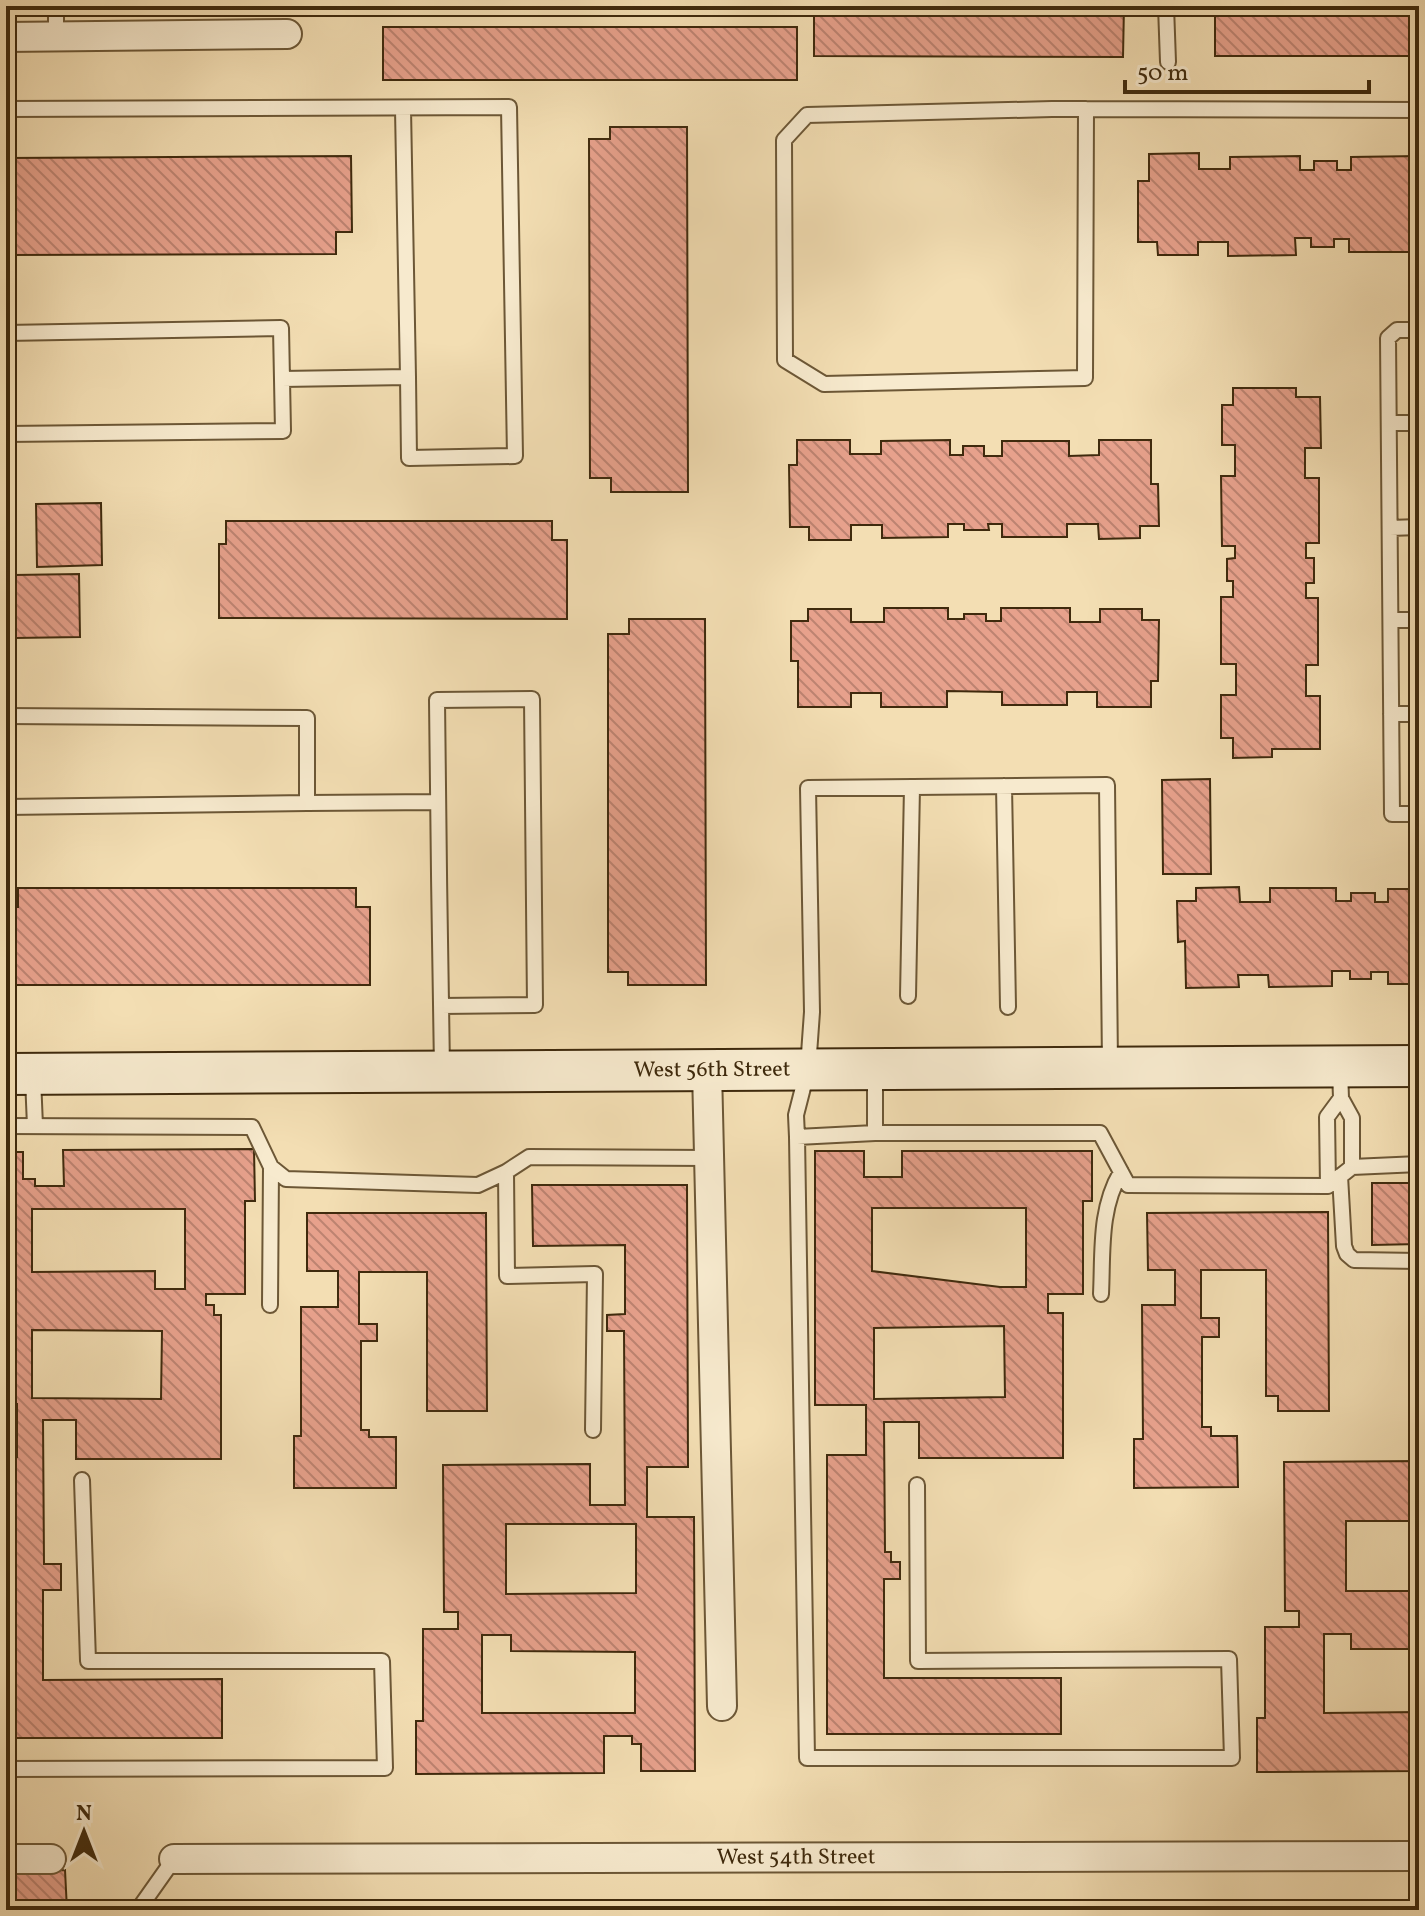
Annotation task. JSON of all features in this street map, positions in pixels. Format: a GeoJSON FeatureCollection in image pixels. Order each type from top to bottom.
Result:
{"type":"FeatureCollection","features":[{"type":"Feature","properties":{"kind":"street"},"geometry":{"type":"LineString","coordinates":[[6,37],[287,34]]}},
{"type":"Feature","properties":{"kind":"street","name":"West 56th Street"},"geometry":{"type":"LineString","coordinates":[[19,1074],[1110,1068],[1340,1082],[1419,1066]]}},
{"type":"Feature","properties":{"kind":"street"},"geometry":{"type":"LineString","coordinates":[[707,1070],[722,1706]]}},
{"type":"Feature","properties":{"kind":"street","name":"West 54th Street"},"geometry":{"type":"LineString","coordinates":[[174,1859],[1419,1856]]}},
{"type":"Feature","properties":{"kind":"street"},"geometry":{"type":"LineString","coordinates":[[6,1859],[51,1859]]}},
{"type":"Feature","properties":{"kind":"lane"},"geometry":{"type":"LineString","coordinates":[[56,6],[56,37]]}},
{"type":"Feature","properties":{"kind":"lane"},"geometry":{"type":"LineString","coordinates":[[1166,6],[1168,62]]}},
{"type":"Feature","properties":{"kind":"lane"},"geometry":{"type":"LineString","coordinates":[[6,109],[509,107],[515,456],[409,458],[403,109]]}},
{"type":"Feature","properties":{"kind":"lane"},"geometry":{"type":"LineString","coordinates":[[1086,109],[1085,378],[824,384],[785,360],[784,140],[807,115],[1086,109],[1419,110]]}},
{"type":"Feature","properties":{"kind":"lane"},"geometry":{"type":"LineString","coordinates":[[6,333],[281,328],[283,431],[6,434]]}},
{"type":"Feature","properties":{"kind":"lane"},"geometry":{"type":"LineString","coordinates":[[1419,330],[1397,330],[1388,338],[1392,814],[1419,814]]}},
{"type":"Feature","properties":{"kind":"lane"},"geometry":{"type":"LineString","coordinates":[[282,379],[408,377]]}},
{"type":"Feature","properties":{"kind":"lane"},"geometry":{"type":"LineString","coordinates":[[1389,423],[1419,423]]}},
{"type":"Feature","properties":{"kind":"lane"},"geometry":{"type":"LineString","coordinates":[[1390,528],[1419,527]]}},
{"type":"Feature","properties":{"kind":"lane"},"geometry":{"type":"LineString","coordinates":[[1391,620],[1419,620]]}},
{"type":"Feature","properties":{"kind":"lane"},"geometry":{"type":"LineString","coordinates":[[441,1006],[535,1005],[532,699],[437,700],[438,802],[441,1006],[442,1072]]}},
{"type":"Feature","properties":{"kind":"lane"},"geometry":{"type":"LineString","coordinates":[[1391,714],[1419,714]]}},
{"type":"Feature","properties":{"kind":"lane"},"geometry":{"type":"LineString","coordinates":[[6,716],[307,718],[307,803]]}},
{"type":"Feature","properties":{"kind":"lane"},"geometry":{"type":"LineString","coordinates":[[917,1485],[918,1661],[1229,1659],[1232,1758],[807,1758],[796,1115],[808,1068],[812,1012],[808,788],[1107,785],[1110,1068]]}},
{"type":"Feature","properties":{"kind":"lane"},"geometry":{"type":"LineString","coordinates":[[1004,786],[1008,1007]]}},
{"type":"Feature","properties":{"kind":"lane"},"geometry":{"type":"LineString","coordinates":[[908,996],[912,787]]}},
{"type":"Feature","properties":{"kind":"lane"},"geometry":{"type":"LineString","coordinates":[[6,807],[438,802]]}},
{"type":"Feature","properties":{"kind":"lane"},"geometry":{"type":"LineString","coordinates":[[875,1070],[875,1133]]}},
{"type":"Feature","properties":{"kind":"lane"},"geometry":{"type":"LineString","coordinates":[[19,1074],[35,1126]]}},
{"type":"Feature","properties":{"kind":"lane"},"geometry":{"type":"LineString","coordinates":[[1340,1082],[1352,1118],[1352,1167]]}},
{"type":"Feature","properties":{"kind":"lane"},"geometry":{"type":"LineString","coordinates":[[1340,1082],[1327,1117],[1347,1254],[1354,1260],[1419,1261]]}},
{"type":"Feature","properties":{"kind":"lane"},"geometry":{"type":"LineString","coordinates":[[6,1126],[252,1127],[271,1167],[270,1305]]}},
{"type":"Feature","properties":{"kind":"lane"},"geometry":{"type":"LineString","coordinates":[[797,1137],[875,1133],[1100,1133],[1128,1185],[1334,1181],[1352,1167],[1419,1164]]}},
{"type":"Feature","properties":{"kind":"lane"},"geometry":{"type":"LineString","coordinates":[[271,1167],[286,1179],[478,1185],[529,1157],[709,1158]]}},
{"type":"Feature","properties":{"kind":"lane"},"geometry":{"type":"LineString","coordinates":[[506,1172],[507,1276],[595,1274],[593,1430]]}},
{"type":"Feature","properties":{"kind":"lane"},"geometry":{"type":"LineString","coordinates":[[1101,1294],[1105,1209],[1110,1191],[1121,1172]]}},
{"type":"Feature","properties":{"kind":"lane"},"geometry":{"type":"LineString","coordinates":[[6,1769],[385,1768],[382,1661],[88,1661],[82,1480]]}},
{"type":"Feature","properties":{"kind":"lane"},"geometry":{"type":"LineString","coordinates":[[138,1910],[174,1859]]}},
{"type":"Feature","properties":{"kind":"building"},"geometry":{"type":"Polygon","coordinates":[[[343,6],[398,6],[398,10],[343,13],[343,6]]]}},
{"type":"Feature","properties":{"kind":"building"},"geometry":{"type":"Polygon","coordinates":[[[814,6],[1124,6],[1123,57],[814,56],[814,6]]]}},
{"type":"Feature","properties":{"kind":"building"},"geometry":{"type":"Polygon","coordinates":[[[1215,6],[1419,6],[1419,56],[1215,56],[1215,6]]]}},
{"type":"Feature","properties":{"kind":"building"},"geometry":{"type":"Polygon","coordinates":[[[383,27],[797,27],[797,80],[383,80],[383,27]]]}},
{"type":"Feature","properties":{"kind":"building"},"geometry":{"type":"Polygon","coordinates":[[[610,127],[687,127],[688,492],[611,492],[611,478],[590,478],[589,139],[610,139],[610,127]]]}},
{"type":"Feature","properties":{"kind":"building"},"geometry":{"type":"Polygon","coordinates":[[[1199,153],[1199,169],[1230,169],[1230,157],[1300,156],[1300,170],[1314,170],[1314,161],[1337,161],[1337,170],[1351,170],[1351,157],[1418,156],[1419,240],[1415,240],[1415,252],[1349,252],[1349,239],[1334,239],[1334,247],[1311,247],[1311,238],[1295,238],[1296,255],[1228,256],[1228,242],[1198,242],[1198,255],[1158,255],[1157,242],[1138,242],[1138,181],[1149,181],[1149,154],[1199,153]]]}},
{"type":"Feature","properties":{"kind":"building"},"geometry":{"type":"Polygon","coordinates":[[[351,156],[352,232],[336,232],[336,254],[6,255],[6,158],[351,156]]]}},
{"type":"Feature","properties":{"kind":"building"},"geometry":{"type":"Polygon","coordinates":[[[1233,388],[1296,388],[1296,397],[1320,397],[1321,448],[1305,448],[1305,478],[1319,478],[1319,543],[1306,543],[1306,558],[1314,558],[1314,583],[1306,583],[1306,598],[1318,598],[1318,665],[1306,665],[1306,696],[1320,696],[1320,749],[1272,749],[1272,757],[1233,758],[1233,738],[1221,738],[1221,695],[1236,695],[1236,664],[1221,664],[1221,597],[1233,597],[1233,581],[1227,581],[1227,559],[1235,558],[1235,546],[1222,546],[1221,476],[1235,476],[1235,445],[1222,445],[1222,405],[1233,405],[1233,388]]]}},
{"type":"Feature","properties":{"kind":"building"},"geometry":{"type":"Polygon","coordinates":[[[797,440],[850,440],[850,454],[881,454],[881,441],[950,440],[950,455],[963,455],[963,446],[984,446],[984,456],[1002,456],[1002,441],[1069,441],[1069,456],[1099,455],[1099,440],[1151,440],[1151,484],[1158,484],[1159,526],[1140,526],[1140,538],[1099,539],[1098,524],[1067,524],[1067,537],[1002,537],[1002,524],[988,524],[989,530],[964,530],[964,524],[948,524],[948,537],[882,538],[882,525],[851,525],[851,540],[809,540],[809,527],[790,527],[789,465],[797,465],[797,440]]]}},
{"type":"Feature","properties":{"kind":"building"},"geometry":{"type":"Polygon","coordinates":[[[101,503],[102,565],[37,567],[36,504],[101,503]]]}},
{"type":"Feature","properties":{"kind":"building"},"geometry":{"type":"Polygon","coordinates":[[[226,521],[552,521],[552,540],[567,540],[567,619],[219,618],[219,544],[226,544],[226,521]]]}},
{"type":"Feature","properties":{"kind":"building"},"geometry":{"type":"Polygon","coordinates":[[[79,574],[80,637],[16,638],[14,575],[79,574]]]}},
{"type":"Feature","properties":{"kind":"building"},"geometry":{"type":"Polygon","coordinates":[[[884,608],[948,608],[948,619],[964,619],[964,614],[986,614],[986,621],[1001,621],[1001,608],[1070,608],[1070,622],[1100,622],[1100,609],[1142,609],[1142,620],[1159,620],[1158,681],[1151,681],[1151,707],[1097,707],[1097,692],[1067,692],[1067,705],[1002,705],[1002,692],[947,691],[947,707],[881,707],[881,693],[851,693],[851,707],[798,707],[798,661],[791,661],[791,621],[808,621],[808,609],[851,609],[851,622],[884,622],[884,608]]]}},
{"type":"Feature","properties":{"kind":"building"},"geometry":{"type":"Polygon","coordinates":[[[629,619],[705,619],[706,985],[628,985],[628,972],[608,972],[608,634],[629,634],[629,619]]]}},
{"type":"Feature","properties":{"kind":"building"},"geometry":{"type":"Polygon","coordinates":[[[1210,779],[1211,874],[1163,874],[1162,780],[1210,779]]]}},
{"type":"Feature","properties":{"kind":"building"},"geometry":{"type":"Polygon","coordinates":[[[1239,887],[1240,902],[1270,902],[1270,888],[1336,888],[1336,901],[1351,901],[1351,893],[1375,893],[1375,902],[1388,902],[1388,889],[1419,889],[1419,984],[1388,984],[1388,972],[1371,972],[1371,979],[1350,979],[1350,971],[1332,971],[1332,986],[1269,987],[1268,975],[1238,975],[1239,987],[1186,988],[1185,941],[1178,942],[1177,901],[1196,901],[1196,888],[1239,887]]]}},
{"type":"Feature","properties":{"kind":"building"},"geometry":{"type":"Polygon","coordinates":[[[18,888],[356,888],[356,907],[370,907],[370,985],[6,985],[6,907],[18,907],[18,888]]]}},
{"type":"Feature","properties":{"kind":"building"},"geometry":{"type":"Polygon","coordinates":[[[254,1149],[255,1201],[245,1201],[245,1294],[206,1294],[206,1305],[214,1305],[214,1315],[221,1315],[221,1459],[76,1459],[76,1420],[43,1420],[44,1564],[61,1564],[61,1590],[43,1590],[43,1680],[222,1679],[222,1738],[6,1738],[6,1457],[17,1457],[17,1404],[6,1404],[6,1152],[23,1152],[23,1179],[35,1179],[35,1186],[64,1186],[63,1150],[254,1149]],[[32,1209],[32,1272],[155,1271],[155,1289],[185,1289],[185,1209],[32,1209]],[[32,1330],[32,1398],[161,1399],[162,1331],[32,1330]]]}},
{"type":"Feature","properties":{"kind":"building"},"geometry":{"type":"Polygon","coordinates":[[[815,1151],[864,1151],[864,1177],[902,1177],[902,1151],[1092,1151],[1092,1201],[1083,1201],[1083,1294],[1048,1294],[1048,1313],[1063,1313],[1063,1458],[919,1458],[919,1422],[884,1422],[885,1552],[891,1552],[891,1562],[900,1562],[900,1579],[884,1579],[884,1678],[1061,1678],[1061,1734],[827,1734],[827,1455],[866,1455],[866,1405],[815,1405],[815,1151]],[[872,1208],[872,1271],[1000,1287],[1026,1287],[1026,1208],[872,1208]],[[1004,1326],[874,1328],[874,1399],[1005,1397],[1004,1326]]]}},
{"type":"Feature","properties":{"kind":"building"},"geometry":{"type":"Polygon","coordinates":[[[1372,1183],[1419,1183],[1419,1244],[1372,1245],[1372,1183]]]}},
{"type":"Feature","properties":{"kind":"building"},"geometry":{"type":"Polygon","coordinates":[[[532,1185],[687,1185],[688,1467],[647,1467],[647,1517],[694,1517],[695,1771],[641,1771],[641,1744],[632,1744],[632,1736],[604,1736],[604,1773],[416,1774],[416,1721],[423,1721],[423,1629],[458,1629],[458,1612],[444,1612],[443,1465],[590,1464],[590,1505],[625,1505],[624,1331],[607,1331],[607,1315],[625,1314],[625,1245],[533,1246],[532,1185]],[[506,1524],[506,1594],[636,1593],[636,1524],[506,1524]],[[482,1635],[482,1713],[635,1713],[635,1652],[511,1651],[511,1635],[482,1635]]]}},
{"type":"Feature","properties":{"kind":"building"},"geometry":{"type":"Polygon","coordinates":[[[1328,1212],[1329,1411],[1278,1411],[1278,1396],[1266,1396],[1266,1270],[1201,1270],[1201,1318],[1219,1318],[1219,1337],[1202,1337],[1202,1427],[1211,1427],[1211,1436],[1237,1436],[1238,1487],[1134,1488],[1134,1439],[1143,1439],[1142,1305],[1175,1305],[1175,1270],[1148,1270],[1147,1213],[1328,1212]]]}},
{"type":"Feature","properties":{"kind":"building"},"geometry":{"type":"Polygon","coordinates":[[[307,1213],[486,1213],[487,1411],[427,1411],[427,1272],[359,1272],[359,1324],[377,1324],[377,1341],[361,1341],[361,1430],[369,1430],[369,1437],[396,1437],[396,1488],[294,1488],[294,1436],[301,1436],[301,1307],[338,1307],[338,1271],[307,1271],[307,1213]]]}},
{"type":"Feature","properties":{"kind":"building"},"geometry":{"type":"Polygon","coordinates":[[[1419,1461],[1419,1521],[1346,1521],[1346,1591],[1419,1591],[1419,1649],[1351,1649],[1351,1634],[1324,1634],[1324,1713],[1419,1712],[1419,1771],[1257,1772],[1257,1718],[1265,1718],[1265,1627],[1299,1627],[1299,1611],[1285,1611],[1284,1462],[1419,1461]]]}},
{"type":"Feature","properties":{"kind":"building"},"geometry":{"type":"Polygon","coordinates":[[[65,1870],[67,1910],[6,1910],[6,1872],[65,1870]]]}},
{"type":"Feature","properties":{"kind":"building"},"geometry":{"type":"Polygon","coordinates":[[[290,1902],[290,1910],[269,1910],[268,1903],[290,1902]]]}}]}
